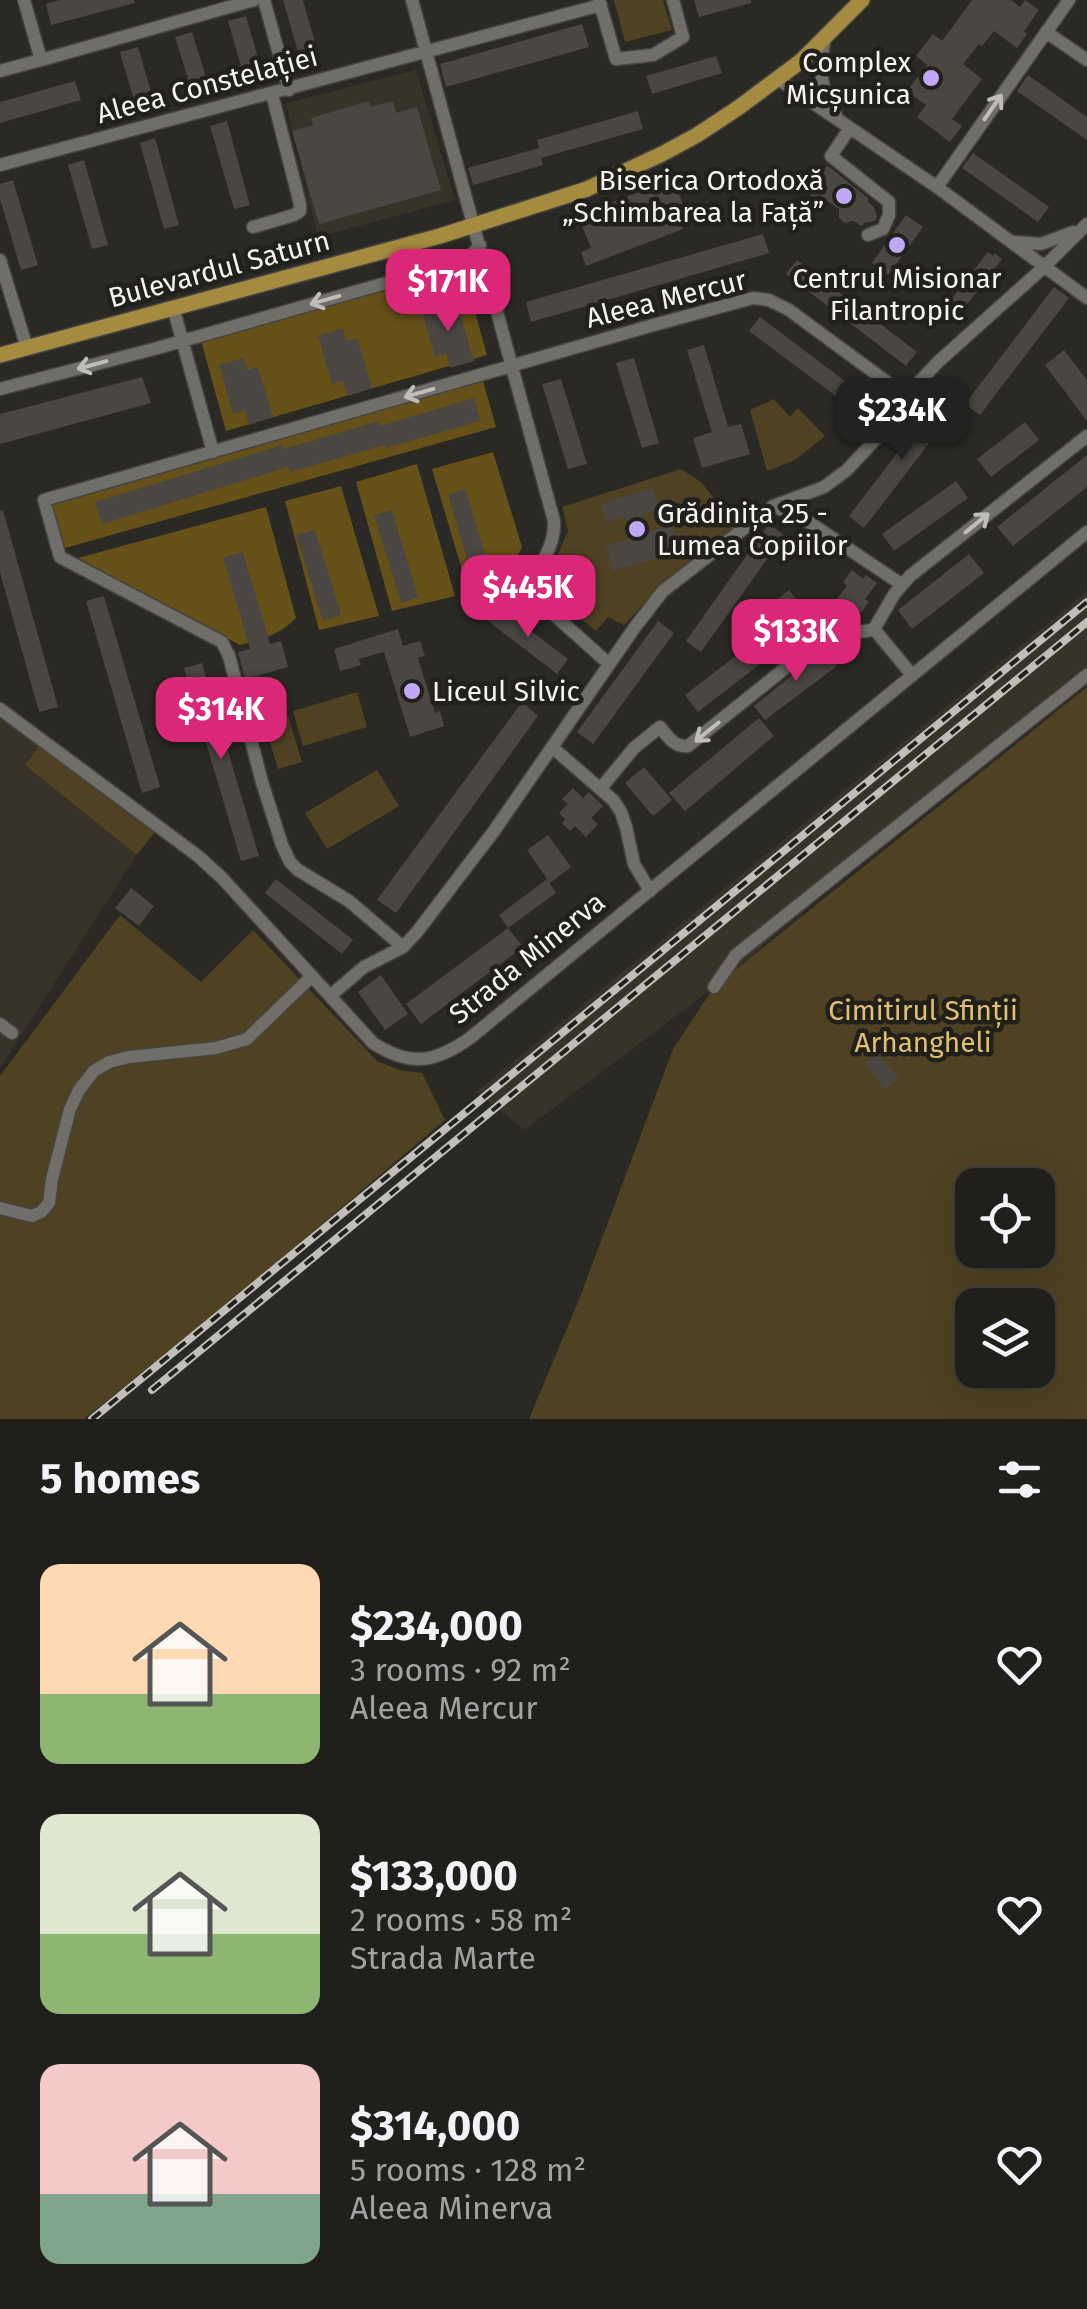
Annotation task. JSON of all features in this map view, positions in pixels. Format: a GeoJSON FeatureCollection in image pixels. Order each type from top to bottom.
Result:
{"type":"FeatureCollection","features":[{"type":"Feature","properties":{"kind":"main road","name":"Bulevardul Saturn"},"geometry":{"type":"LineString","coordinates":[[0,355],[475,225],[586,189],[697,135],[778,78],[862,0]]}},
{"type":"Feature","properties":{"kind":"street"},"geometry":{"type":"LineString","coordinates":[[24,0],[41,60]]}},
{"type":"Feature","properties":{"kind":"street"},"geometry":{"type":"LineString","coordinates":[[0,71],[254,0]]}},
{"type":"Feature","properties":{"kind":"street"},"geometry":{"type":"LineString","coordinates":[[264,0],[288,90]]}},
{"type":"Feature","properties":{"kind":"street"},"geometry":{"type":"LineString","coordinates":[[412,0],[554,521],[552,544],[522,586],[609,664]]}},
{"type":"Feature","properties":{"kind":"street"},"geometry":{"type":"LineString","coordinates":[[600,2],[616,59],[653,55],[683,37],[673,0]]}},
{"type":"Feature","properties":{"kind":"street"},"geometry":{"type":"LineString","coordinates":[[937,187],[1068,0]]}},
{"type":"Feature","properties":{"kind":"street","name":"Aleea Constelației"},"geometry":{"type":"LineString","coordinates":[[0,165],[288,90],[600,2]]}},
{"type":"Feature","properties":{"kind":"street"},"geometry":{"type":"LineString","coordinates":[[1046,32],[1087,60]]}},
{"type":"Feature","properties":{"kind":"street"},"geometry":{"type":"LineString","coordinates":[[825,38],[822,82],[831,108],[845,124]]}},
{"type":"Feature","properties":{"kind":"street"},"geometry":{"type":"LineString","coordinates":[[778,78],[937,187],[1087,298]]}},
{"type":"Feature","properties":{"kind":"street"},"geometry":{"type":"LineString","coordinates":[[253,226],[300,211],[272,94]]}},
{"type":"Feature","properties":{"kind":"street"},"geometry":{"type":"LineString","coordinates":[[845,124],[831,156],[889,202],[884,229],[868,235]]}},
{"type":"Feature","properties":{"kind":"street"},"geometry":{"type":"LineString","coordinates":[[1010,240],[1030,244],[1051,242],[1087,223]]}},
{"type":"Feature","properties":{"kind":"street"},"geometry":{"type":"LineString","coordinates":[[330,996],[364,967],[402,946],[417,932],[494,831],[663,591],[773,506],[824,487],[847,470],[886,428],[906,396],[1087,223]]}},
{"type":"Feature","properties":{"kind":"street"},"geometry":{"type":"LineString","coordinates":[[0,389],[468,260],[480,244]]}},
{"type":"Feature","properties":{"kind":"street"},"geometry":{"type":"LineString","coordinates":[[0,260],[27,348]]}},
{"type":"Feature","properties":{"kind":"street","name":"Aleea Mercur"},"geometry":{"type":"LineString","coordinates":[[402,946],[349,902],[290,862],[267,798],[222,642],[60,557],[44,500],[753,298],[789,310],[906,396]]}},
{"type":"Feature","properties":{"kind":"street"},"geometry":{"type":"LineString","coordinates":[[173,307],[213,452]]}},
{"type":"Feature","properties":{"kind":"street"},"geometry":{"type":"LineString","coordinates":[[601,788],[634,748],[660,728],[676,744],[688,746],[824,637],[874,628],[901,584],[1087,436]]}},
{"type":"Feature","properties":{"kind":"street"},"geometry":{"type":"LineString","coordinates":[[773,506],[804,520],[901,584]]}},
{"type":"Feature","properties":{"kind":"street","name":"Strada Minerva"},"geometry":{"type":"LineString","coordinates":[[0,709],[198,856],[361,1030],[387,1052],[413,1060],[440,1056],[470,1038],[1087,532]]}},
{"type":"Feature","properties":{"kind":"street"},"geometry":{"type":"LineString","coordinates":[[874,628],[912,675]]}},
{"type":"Feature","properties":{"kind":"street"},"geometry":{"type":"LineString","coordinates":[[714,987],[736,956],[1087,675]]}},
{"type":"Feature","properties":{"kind":"street"},"geometry":{"type":"LineString","coordinates":[[552,747],[601,788],[620,812],[634,864],[650,891]]}},
{"type":"Feature","properties":{"kind":"street"},"geometry":{"type":"LineString","coordinates":[[0,1208],[32,1216],[46,1208],[70,1109],[78,1090],[94,1072],[109,1062],[128,1057],[216,1048],[247,1040],[312,976]]}},
{"type":"Feature","properties":{"kind":"shaded area"},"geometry":{"type":"Polygon","coordinates":[[[416,70],[455,200],[318,237],[286,103],[416,70]]]}},
{"type":"Feature","properties":{"kind":"shaded area"},"geometry":{"type":"Polygon","coordinates":[[[463,268],[487,355],[226,431],[201,341],[463,268]]]}},
{"type":"Feature","properties":{"kind":"shaded area"},"geometry":{"type":"Polygon","coordinates":[[[483,381],[496,427],[65,548],[52,502],[483,381]]]}},
{"type":"Feature","properties":{"kind":"shaded area"},"geometry":{"type":"Polygon","coordinates":[[[493,452],[522,547],[506,570],[468,590],[432,469],[493,452]]]}},
{"type":"Feature","properties":{"kind":"shaded area"},"geometry":{"type":"Polygon","coordinates":[[[417,464],[455,596],[392,611],[356,482],[417,464]]]}},
{"type":"Feature","properties":{"kind":"shaded area"},"geometry":{"type":"Polygon","coordinates":[[[341,486],[379,616],[319,630],[285,501],[341,486]]]}},
{"type":"Feature","properties":{"kind":"shaded area"},"geometry":{"type":"Polygon","coordinates":[[[266,507],[296,618],[277,632],[248,643],[240,645],[78,558],[266,507]]]}},
{"type":"Feature","properties":{"kind":"shaded area"},"geometry":{"type":"Polygon","coordinates":[[[1087,591],[1087,671],[714,987],[525,1130],[476,1092],[1087,591]]]}},
{"type":"Feature","properties":{"kind":"shaded area"},"geometry":{"type":"Polygon","coordinates":[[[0,710],[152,831],[0,1068],[0,710]]]}},
{"type":"Feature","properties":{"kind":"green space"},"geometry":{"type":"Polygon","coordinates":[[[614,0],[663,0],[672,30],[625,42],[614,0]]]}},
{"type":"Feature","properties":{"kind":"green space"},"geometry":{"type":"Polygon","coordinates":[[[774,399],[790,417],[798,408],[825,436],[795,460],[767,471],[750,410],[774,399]]]}},
{"type":"Feature","properties":{"kind":"green space"},"geometry":{"type":"Polygon","coordinates":[[[681,469],[701,482],[737,526],[661,585],[624,625],[608,617],[596,631],[543,589],[568,531],[562,507],[681,469]]]}},
{"type":"Feature","properties":{"kind":"green space","name":"Cimitirul Sfinții Arhangheli"},"geometry":{"type":"Polygon","coordinates":[[[1087,687],[1087,1419],[529,1419],[578,1302],[673,1049],[714,987],[1087,687]]]}},
{"type":"Feature","properties":{"kind":"green space"},"geometry":{"type":"Polygon","coordinates":[[[357,692],[367,727],[303,746],[293,711],[357,692]]]}},
{"type":"Feature","properties":{"kind":"green space"},"geometry":{"type":"Polygon","coordinates":[[[288,715],[302,762],[278,769],[264,722],[288,715]]]}},
{"type":"Feature","properties":{"kind":"green space"},"geometry":{"type":"Polygon","coordinates":[[[39,746],[156,830],[137,855],[25,765],[39,746]]]}},
{"type":"Feature","properties":{"kind":"green space"},"geometry":{"type":"Polygon","coordinates":[[[377,770],[399,806],[327,849],[305,813],[377,770]]]}},
{"type":"Feature","properties":{"kind":"green space"},"geometry":{"type":"Polygon","coordinates":[[[120,915],[201,982],[253,930],[377,1061],[399,1070],[422,1073],[445,1120],[229,1303],[84,1419],[0,1419],[0,1076],[120,915]]]}},
{"type":"Feature","properties":{"kind":"building"},"geometry":{"type":"Polygon","coordinates":[[[60,0],[135,3],[51,25],[46,4],[60,0]]]}},
{"type":"Feature","properties":{"kind":"building"},"geometry":{"type":"Polygon","coordinates":[[[283,0],[303,0],[318,53],[300,59],[283,0]]]}},
{"type":"Feature","properties":{"kind":"building"},"geometry":{"type":"Polygon","coordinates":[[[694,0],[751,0],[751,3],[699,17],[694,0]]]}},
{"type":"Feature","properties":{"kind":"building"},"geometry":{"type":"Polygon","coordinates":[[[972,0],[1011,0],[1020,7],[1025,0],[1039,10],[1017,48],[994,31],[963,64],[982,79],[952,119],[962,126],[950,142],[917,117],[926,105],[907,91],[927,65],[916,56],[933,34],[942,41],[972,0]]]}},
{"type":"Feature","properties":{"kind":"building"},"geometry":{"type":"Polygon","coordinates":[[[246,16],[260,65],[242,70],[228,21],[246,16]]]}},
{"type":"Feature","properties":{"kind":"building"},"geometry":{"type":"Polygon","coordinates":[[[582,24],[589,47],[446,87],[440,64],[582,24]]]}},
{"type":"Feature","properties":{"kind":"building"},"geometry":{"type":"Polygon","coordinates":[[[192,32],[207,80],[190,86],[175,37],[192,32]]]}},
{"type":"Feature","properties":{"kind":"building"},"geometry":{"type":"Polygon","coordinates":[[[138,47],[152,95],[134,100],[120,52],[138,47]]]}},
{"type":"Feature","properties":{"kind":"building"},"geometry":{"type":"Polygon","coordinates":[[[716,56],[722,73],[652,94],[646,76],[716,56]]]}},
{"type":"Feature","properties":{"kind":"building"},"geometry":{"type":"Polygon","coordinates":[[[1028,75],[1087,117],[1087,140],[1017,91],[1028,75]]]}},
{"type":"Feature","properties":{"kind":"building"},"geometry":{"type":"Polygon","coordinates":[[[75,81],[81,100],[0,123],[0,102],[75,81]]]}},
{"type":"Feature","properties":{"kind":"building"},"geometry":{"type":"Polygon","coordinates":[[[369,101],[371,107],[393,101],[396,113],[417,107],[441,190],[319,224],[292,131],[313,125],[311,118],[369,101]]]}},
{"type":"Feature","properties":{"kind":"building"},"geometry":{"type":"Polygon","coordinates":[[[638,111],[643,129],[541,158],[543,165],[473,185],[468,168],[539,148],[537,140],[638,111]]]}},
{"type":"Feature","properties":{"kind":"building"},"geometry":{"type":"Polygon","coordinates":[[[227,121],[250,205],[234,209],[210,126],[227,121]]]}},
{"type":"Feature","properties":{"kind":"building"},"geometry":{"type":"Polygon","coordinates":[[[155,138],[179,225],[164,229],[140,143],[155,138]]]}},
{"type":"Feature","properties":{"kind":"building"},"geometry":{"type":"Polygon","coordinates":[[[973,153],[1049,207],[1038,222],[962,168],[973,153]]]}},
{"type":"Feature","properties":{"kind":"building"},"geometry":{"type":"Polygon","coordinates":[[[84,160],[108,245],[92,249],[68,165],[84,160]]]}},
{"type":"Feature","properties":{"kind":"building","name":"Biserica Ortodoxă „Schimbarea la Față”"},"geometry":{"type":"Polygon","coordinates":[[[820,165],[828,166],[868,198],[874,207],[875,221],[862,226],[853,221],[845,223],[839,218],[839,209],[819,195],[808,193],[810,188],[805,184],[820,165]]]}},
{"type":"Feature","properties":{"kind":"building"},"geometry":{"type":"Polygon","coordinates":[[[673,179],[685,209],[676,212],[683,229],[586,266],[581,252],[591,248],[578,215],[673,179]]]}},
{"type":"Feature","properties":{"kind":"building"},"geometry":{"type":"Polygon","coordinates":[[[13,180],[38,265],[21,270],[0,199],[0,184],[13,180]]]}},
{"type":"Feature","properties":{"kind":"building","name":"Centrul Misionar Filantropic"},"geometry":{"type":"Polygon","coordinates":[[[906,215],[923,227],[888,275],[872,263],[906,215]]]}},
{"type":"Feature","properties":{"kind":"building"},"geometry":{"type":"Polygon","coordinates":[[[763,234],[769,253],[531,322],[526,302],[763,234]]]}},
{"type":"Feature","properties":{"kind":"building"},"geometry":{"type":"Polygon","coordinates":[[[988,252],[1002,259],[962,311],[950,301],[988,252]]]}},
{"type":"Feature","properties":{"kind":"building"},"geometry":{"type":"Polygon","coordinates":[[[797,260],[917,352],[906,366],[786,274],[797,260]]]}},
{"type":"Feature","properties":{"kind":"building"},"geometry":{"type":"Polygon","coordinates":[[[1054,287],[1069,298],[980,415],[965,404],[1054,287]]]}},
{"type":"Feature","properties":{"kind":"building"},"geometry":{"type":"Polygon","coordinates":[[[446,301],[449,313],[459,310],[474,361],[450,368],[446,353],[435,357],[421,308],[446,301]]]}},
{"type":"Feature","properties":{"kind":"building"},"geometry":{"type":"Polygon","coordinates":[[[760,317],[882,409],[872,423],[749,331],[760,317]]]}},
{"type":"Feature","properties":{"kind":"building"},"geometry":{"type":"Polygon","coordinates":[[[343,328],[346,341],[357,338],[372,388],[348,396],[343,381],[332,384],[318,336],[343,328]]]}},
{"type":"Feature","properties":{"kind":"building"},"geometry":{"type":"Polygon","coordinates":[[[704,345],[728,427],[741,424],[750,454],[702,468],[693,438],[712,432],[687,350],[704,345]]]}},
{"type":"Feature","properties":{"kind":"building"},"geometry":{"type":"Polygon","coordinates":[[[1064,350],[1087,380],[1087,421],[1045,365],[1064,350]]]}},
{"type":"Feature","properties":{"kind":"building"},"geometry":{"type":"Polygon","coordinates":[[[244,358],[248,370],[258,367],[273,417],[249,425],[245,410],[233,414],[219,365],[244,358]]]}},
{"type":"Feature","properties":{"kind":"building"},"geometry":{"type":"Polygon","coordinates":[[[634,358],[659,443],[642,448],[616,363],[634,358]]]}},
{"type":"Feature","properties":{"kind":"building"},"geometry":{"type":"Polygon","coordinates":[[[142,377],[151,403],[0,444],[0,414],[142,377]]]}},
{"type":"Feature","properties":{"kind":"building"},"geometry":{"type":"Polygon","coordinates":[[[561,379],[587,464],[568,469],[542,384],[561,379]]]}},
{"type":"Feature","properties":{"kind":"building"},"geometry":{"type":"Polygon","coordinates":[[[474,398],[480,421],[386,448],[385,445],[290,472],[288,467],[102,524],[95,502],[282,445],[283,449],[379,421],[380,426],[474,398]]]}},
{"type":"Feature","properties":{"kind":"building"},"geometry":{"type":"Polygon","coordinates":[[[938,399],[954,411],[864,528],[849,516],[938,399]]]}},
{"type":"Feature","properties":{"kind":"building"},"geometry":{"type":"Polygon","coordinates":[[[1025,422],[1039,440],[991,477],[977,459],[1025,422]]]}},
{"type":"Feature","properties":{"kind":"building"},"geometry":{"type":"Polygon","coordinates":[[[1087,455],[1087,487],[1013,546],[997,527],[1087,455]]]}},
{"type":"Feature","properties":{"kind":"building"},"geometry":{"type":"Polygon","coordinates":[[[956,481],[968,498],[894,551],[882,534],[956,481]]]}},
{"type":"Feature","properties":{"kind":"building","name":"Grădinița 25 - Lumea Copiilor"},"geometry":{"type":"Polygon","coordinates":[[[653,488],[659,509],[642,514],[647,532],[672,525],[680,551],[613,571],[606,546],[631,539],[625,516],[606,521],[601,504],[653,488]]]}},
{"type":"Feature","properties":{"kind":"building"},"geometry":{"type":"Polygon","coordinates":[[[465,489],[492,576],[474,582],[448,495],[465,489]]]}},
{"type":"Feature","properties":{"kind":"building"},"geometry":{"type":"Polygon","coordinates":[[[3,510],[58,707],[39,712],[0,572],[3,510]]]}},
{"type":"Feature","properties":{"kind":"building"},"geometry":{"type":"Polygon","coordinates":[[[392,510],[418,597],[401,603],[374,515],[392,510]]]}},
{"type":"Feature","properties":{"kind":"building"},"geometry":{"type":"Polygon","coordinates":[[[769,524],[784,535],[701,652],[686,641],[769,524]]]}},
{"type":"Feature","properties":{"kind":"building"},"geometry":{"type":"Polygon","coordinates":[[[315,530],[341,615],[323,621],[296,535],[315,530]]]}},
{"type":"Feature","properties":{"kind":"building"},"geometry":{"type":"Polygon","coordinates":[[[243,552],[270,644],[281,641],[288,667],[245,679],[238,652],[250,649],[223,557],[243,552]]]}},
{"type":"Feature","properties":{"kind":"building"},"geometry":{"type":"Polygon","coordinates":[[[969,554],[984,573],[912,629],[898,610],[969,554]]]}},
{"type":"Feature","properties":{"kind":"building"},"geometry":{"type":"Polygon","coordinates":[[[852,570],[877,583],[865,599],[869,602],[861,613],[852,605],[848,610],[836,600],[847,586],[843,582],[852,570]]]}},
{"type":"Feature","properties":{"kind":"building"},"geometry":{"type":"Polygon","coordinates":[[[789,590],[803,608],[759,643],[745,625],[789,590]]]}},
{"type":"Feature","properties":{"kind":"building"},"geometry":{"type":"Polygon","coordinates":[[[104,596],[160,787],[142,793],[86,601],[104,596]]]}},
{"type":"Feature","properties":{"kind":"building"},"geometry":{"type":"Polygon","coordinates":[[[499,607],[568,659],[557,674],[488,621],[499,607]]]}},
{"type":"Feature","properties":{"kind":"building"},"geometry":{"type":"Polygon","coordinates":[[[658,621],[674,633],[593,744],[577,732],[658,621]]]}},
{"type":"Feature","properties":{"kind":"building","name":"Liceul Silvic"},"geometry":{"type":"Polygon","coordinates":[[[398,629],[403,646],[420,641],[425,656],[418,658],[435,713],[440,711],[444,726],[410,737],[384,652],[359,659],[361,665],[340,671],[334,649],[398,629]]]}},
{"type":"Feature","properties":{"kind":"building"},"geometry":{"type":"Polygon","coordinates":[[[755,641],[768,658],[698,712],[685,695],[755,641]]]}},
{"type":"Feature","properties":{"kind":"building"},"geometry":{"type":"Polygon","coordinates":[[[824,649],[837,666],[765,720],[754,706],[824,649]]]}},
{"type":"Feature","properties":{"kind":"building"},"geometry":{"type":"Polygon","coordinates":[[[202,663],[259,856],[241,861],[184,668],[202,663]]]}},
{"type":"Feature","properties":{"kind":"building"},"geometry":{"type":"Polygon","coordinates":[[[522,702],[538,716],[396,913],[377,900],[522,702]]]}},
{"type":"Feature","properties":{"kind":"building"},"geometry":{"type":"Polygon","coordinates":[[[759,718],[774,736],[685,811],[669,793],[759,718]]]}},
{"type":"Feature","properties":{"kind":"building"},"geometry":{"type":"Polygon","coordinates":[[[644,767],[672,800],[653,816],[625,783],[644,767]]]}},
{"type":"Feature","properties":{"kind":"building"},"geometry":{"type":"Polygon","coordinates":[[[573,788],[583,798],[589,792],[603,806],[591,818],[598,824],[586,837],[575,826],[570,831],[559,813],[568,804],[562,799],[573,788]]]}},
{"type":"Feature","properties":{"kind":"building"},"geometry":{"type":"Polygon","coordinates":[[[548,835],[571,867],[550,883],[527,850],[548,835]]]}},
{"type":"Feature","properties":{"kind":"building"},"geometry":{"type":"Polygon","coordinates":[[[276,879],[353,940],[342,954],[265,893],[276,879]]]}},
{"type":"Feature","properties":{"kind":"building"},"geometry":{"type":"Polygon","coordinates":[[[547,879],[556,893],[508,928],[499,915],[547,879]]]}},
{"type":"Feature","properties":{"kind":"building"},"geometry":{"type":"Polygon","coordinates":[[[131,888],[154,906],[139,926],[115,908],[131,888]]]}},
{"type":"Feature","properties":{"kind":"building"},"geometry":{"type":"Polygon","coordinates":[[[508,928],[523,947],[421,1024],[406,1004],[508,928]]]}},
{"type":"Feature","properties":{"kind":"building"},"geometry":{"type":"Polygon","coordinates":[[[381,975],[408,1014],[385,1030],[358,992],[381,975]]]}},
{"type":"Feature","properties":{"kind":"building"},"geometry":{"type":"Polygon","coordinates":[[[876,1053],[899,1078],[885,1090],[864,1064],[876,1053]]]}},
{"type":"Feature","properties":{"kind":"railway"},"geometry":{"type":"LineString","coordinates":[[92,1419],[1087,602]]}},
{"type":"Feature","properties":{"kind":"railway"},"geometry":{"type":"LineString","coordinates":[[152,1390],[1087,622]]}},
{"type":"Feature","properties":{"kind":"place","name":"Complex Micșunica"},"geometry":{"type":"Point","coordinates":[931,78]}},
{"type":"Feature","properties":{"kind":"place","name":"Biserica Ortodoxă „Schimbarea la Față”"},"geometry":{"type":"Point","coordinates":[844,196]}},
{"type":"Feature","properties":{"kind":"place","name":"Centrul Misionar Filantropic"},"geometry":{"type":"Point","coordinates":[897,245]}},
{"type":"Feature","properties":{"kind":"place","name":"Grădinița 25 - Lumea Copiilor"},"geometry":{"type":"Point","coordinates":[637,529]}},
{"type":"Feature","properties":{"kind":"place","name":"Liceul Silvic"},"geometry":{"type":"Point","coordinates":[412,691]}}]}
